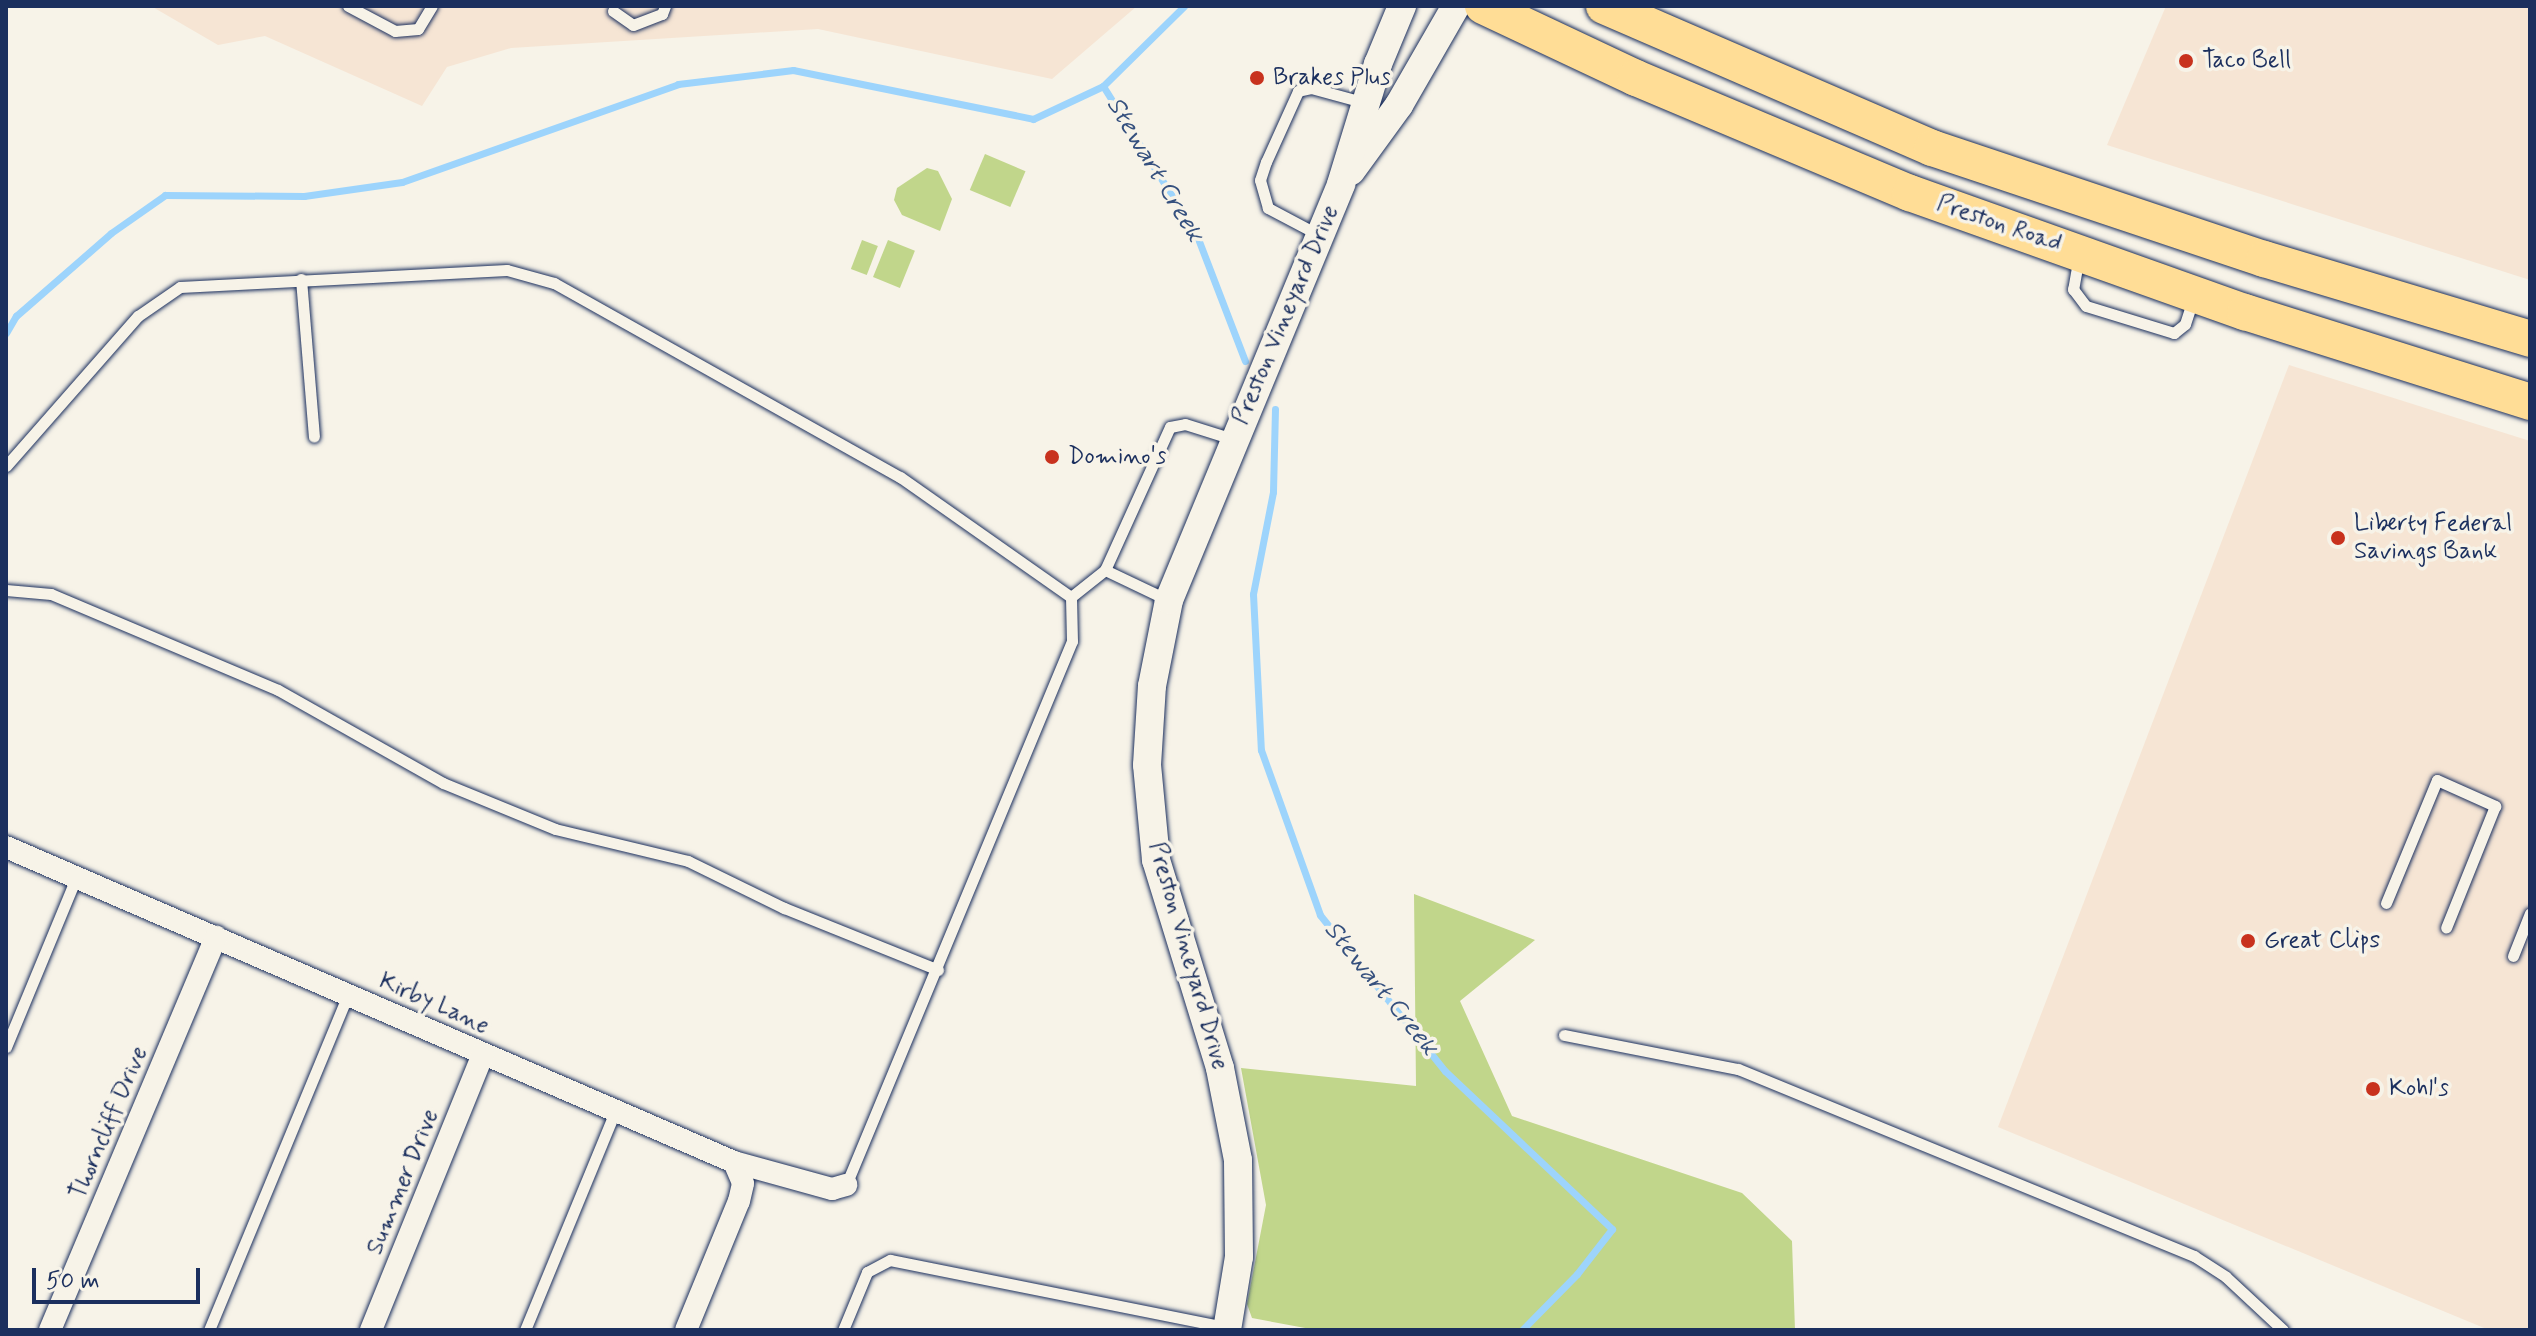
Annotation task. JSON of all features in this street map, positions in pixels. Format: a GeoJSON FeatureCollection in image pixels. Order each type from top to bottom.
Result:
{"type":"FeatureCollection","features":[{"type":"Feature","properties":{"kind":"main road","name":"Preston Road"},"geometry":{"type":"LineString","coordinates":[[1483,6],[1781,140],[2028,234],[2194,294],[2530,402]]}},
{"type":"Feature","properties":{"kind":"main road"},"geometry":{"type":"LineString","coordinates":[[1604,6],[1863,120],[2264,259],[2530,339]]}},
{"type":"Feature","properties":{"kind":"main road"},"geometry":{"type":"LineString","coordinates":[[2028,234],[2043,184]]}},
{"type":"Feature","properties":{"kind":"main road"},"geometry":{"type":"LineString","coordinates":[[2071,249],[2079,196]]}},
{"type":"Feature","properties":{"kind":"street","name":"Preston Vineyard Drive"},"geometry":{"type":"LineString","coordinates":[[1230,1329],[1239,1257],[1238,1160],[1220,1068],[1156,860],[1149,798],[1152,686],[1169,600],[1341,184],[1366,103],[1402,6]]}},
{"type":"Feature","properties":{"kind":"street","name":"Preston Vineyard Drive"},"geometry":{"type":"LineString","coordinates":[[1341,184],[1399,105],[1456,6]]}},
{"type":"Feature","properties":{"kind":"street","name":"Kirby Lane"},"geometry":{"type":"LineString","coordinates":[[6,847],[734,1162],[832,1189],[846,1185]]}},
{"type":"Feature","properties":{"kind":"street","name":"Thorncliff Drive"},"geometry":{"type":"LineString","coordinates":[[50,1330],[216,937]]}},
{"type":"Feature","properties":{"kind":"street","name":"Summer Drive"},"geometry":{"type":"LineString","coordinates":[[371,1330],[483,1054]]}},
{"type":"Feature","properties":{"kind":"street"},"geometry":{"type":"LineString","coordinates":[[686,1330],[739,1201],[743,1183],[734,1162]]}},
{"type":"Feature","properties":{"kind":"lane"},"geometry":{"type":"LineString","coordinates":[[348,6],[395,31],[418,29],[432,6]]}},
{"type":"Feature","properties":{"kind":"lane"},"geometry":{"type":"LineString","coordinates":[[613,11],[633,25],[662,14],[665,6]]}},
{"type":"Feature","properties":{"kind":"lane"},"geometry":{"type":"LineString","coordinates":[[1319,235],[1268,208],[1260,180],[1266,162],[1298,91],[1311,88],[1366,103]]}},
{"type":"Feature","properties":{"kind":"lane"},"geometry":{"type":"LineString","coordinates":[[2071,249],[2073,289],[2086,306],[2174,333],[2185,324],[2194,294]]}},
{"type":"Feature","properties":{"kind":"lane"},"geometry":{"type":"LineString","coordinates":[[6,466],[138,316],[180,287],[507,270],[554,283],[900,477],[1071,597]]}},
{"type":"Feature","properties":{"kind":"lane"},"geometry":{"type":"LineString","coordinates":[[301,279],[314,436]]}},
{"type":"Feature","properties":{"kind":"lane"},"geometry":{"type":"LineString","coordinates":[[1071,597],[1105,570],[1170,427],[1185,424],[1234,439]]}},
{"type":"Feature","properties":{"kind":"lane"},"geometry":{"type":"LineString","coordinates":[[1105,570],[1169,600]]}},
{"type":"Feature","properties":{"kind":"lane"},"geometry":{"type":"LineString","coordinates":[[6,590],[63,598],[278,690],[443,783],[529,819],[688,861],[784,908],[938,970]]}},
{"type":"Feature","properties":{"kind":"lane"},"geometry":{"type":"LineString","coordinates":[[846,1185],[938,970],[1072,641],[1071,597]]}},
{"type":"Feature","properties":{"kind":"lane"},"geometry":{"type":"LineString","coordinates":[[2386,903],[2437,780],[2495,806],[2446,928]]}},
{"type":"Feature","properties":{"kind":"lane"},"geometry":{"type":"LineString","coordinates":[[6,1047],[76,878]]}},
{"type":"Feature","properties":{"kind":"lane"},"geometry":{"type":"LineString","coordinates":[[2513,956],[2530,913]]}},
{"type":"Feature","properties":{"kind":"lane"},"geometry":{"type":"LineString","coordinates":[[209,1330],[348,995]]}},
{"type":"Feature","properties":{"kind":"lane"},"geometry":{"type":"LineString","coordinates":[[1564,1035],[1738,1069],[2194,1256],[2226,1277],[2283,1330]]}},
{"type":"Feature","properties":{"kind":"lane"},"geometry":{"type":"LineString","coordinates":[[525,1330],[616,1109]]}},
{"type":"Feature","properties":{"kind":"lane"},"geometry":{"type":"LineString","coordinates":[[843,1330],[867,1272],[890,1260],[1230,1329]]}},
{"type":"Feature","properties":{"kind":"shaded area"},"geometry":{"type":"Polygon","coordinates":[[[151,6],[1137,6],[1052,79],[818,29],[511,48],[447,67],[422,106],[265,36],[218,45],[151,6]]]}},
{"type":"Feature","properties":{"kind":"shaded area"},"geometry":{"type":"Polygon","coordinates":[[[2166,6],[2530,6],[2530,280],[2107,145],[2166,6]]]}},
{"type":"Feature","properties":{"kind":"shaded area"},"geometry":{"type":"Polygon","coordinates":[[[2289,365],[2530,441],[2530,1330],[2489,1330],[1998,1127],[2289,365]]]}},
{"type":"Feature","properties":{"kind":"green space"},"geometry":{"type":"Polygon","coordinates":[[[985,154],[1026,171],[1010,207],[970,190],[985,154]]]}},
{"type":"Feature","properties":{"kind":"green space"},"geometry":{"type":"Polygon","coordinates":[[[927,168],[938,171],[952,199],[940,231],[902,215],[894,200],[897,188],[927,168]]]}},
{"type":"Feature","properties":{"kind":"green space"},"geometry":{"type":"Polygon","coordinates":[[[862,240],[878,246],[867,275],[851,269],[862,240]]]}},
{"type":"Feature","properties":{"kind":"green space"},"geometry":{"type":"Polygon","coordinates":[[[888,240],[915,251],[900,288],[873,277],[888,240]]]}},
{"type":"Feature","properties":{"kind":"green space"},"geometry":{"type":"Polygon","coordinates":[[[1414,894],[1535,940],[1460,1001],[1512,1116],[1742,1193],[1792,1241],[1795,1330],[1316,1330],[1252,1318],[1247,1304],[1266,1205],[1241,1068],[1416,1086],[1414,894]]]}},
{"type":"Feature","properties":{"kind":"waterway"},"geometry":{"type":"LineString","coordinates":[[6,333],[16,316],[111,233],[165,195],[304,196],[402,182],[678,84],[793,70],[1033,119],[1103,86],[1184,6]]}},
{"type":"Feature","properties":{"kind":"waterway","name":"Stewart Creek"},"geometry":{"type":"LineString","coordinates":[[1103,86],[1197,236],[1245,361]]}},
{"type":"Feature","properties":{"kind":"waterway","name":"Stewart Creek"},"geometry":{"type":"LineString","coordinates":[[1275,409],[1273,492],[1253,594],[1261,750],[1320,915],[1445,1071],[1612,1229],[1577,1274],[1522,1330]]}},
{"type":"Feature","properties":{"kind":"place","name":"Taco Bell"},"geometry":{"type":"Point","coordinates":[2186,61]}},
{"type":"Feature","properties":{"kind":"place","name":"Brakes Plus"},"geometry":{"type":"Point","coordinates":[1257,78]}},
{"type":"Feature","properties":{"kind":"place","name":"Domino's"},"geometry":{"type":"Point","coordinates":[1052,457]}},
{"type":"Feature","properties":{"kind":"place","name":"Liberty Federal Savings Bank"},"geometry":{"type":"Point","coordinates":[2338,538]}},
{"type":"Feature","properties":{"kind":"place","name":"Great Clips"},"geometry":{"type":"Point","coordinates":[2248,941]}},
{"type":"Feature","properties":{"kind":"place","name":"Kohl's"},"geometry":{"type":"Point","coordinates":[2373,1089]}}]}
